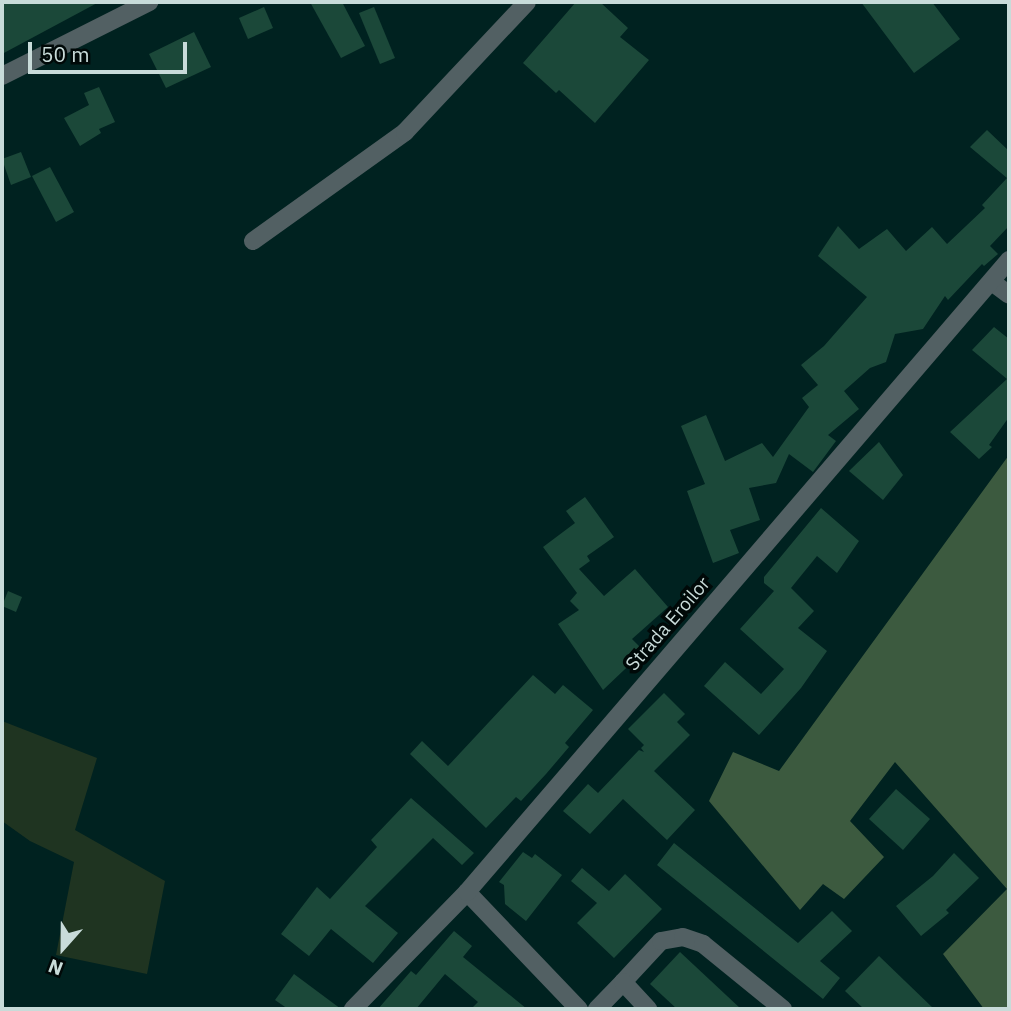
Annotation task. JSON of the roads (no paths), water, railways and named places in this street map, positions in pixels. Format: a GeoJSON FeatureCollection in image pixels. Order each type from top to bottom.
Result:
{"type":"FeatureCollection","features":[{"type":"Feature","properties":{"kind":"street"},"geometry":{"type":"LineString","coordinates":[[2,76],[149,2]]}},
{"type":"Feature","properties":{"kind":"street"},"geometry":{"type":"LineString","coordinates":[[253,241],[405,132],[527,2]]}},
{"type":"Feature","properties":{"kind":"street","name":"Strada Eroilor"},"geometry":{"type":"LineString","coordinates":[[353,1009],[467,892],[1009,260]]}},
{"type":"Feature","properties":{"kind":"street"},"geometry":{"type":"LineString","coordinates":[[992,282],[1009,295]]}},
{"type":"Feature","properties":{"kind":"street"},"geometry":{"type":"LineString","coordinates":[[467,892],[579,1009]]}},
{"type":"Feature","properties":{"kind":"street"},"geometry":{"type":"LineString","coordinates":[[597,1009],[661,941],[683,937],[703,944],[783,1009]]}},
{"type":"Feature","properties":{"kind":"street"},"geometry":{"type":"LineString","coordinates":[[623,982],[648,1009]]}}]}
